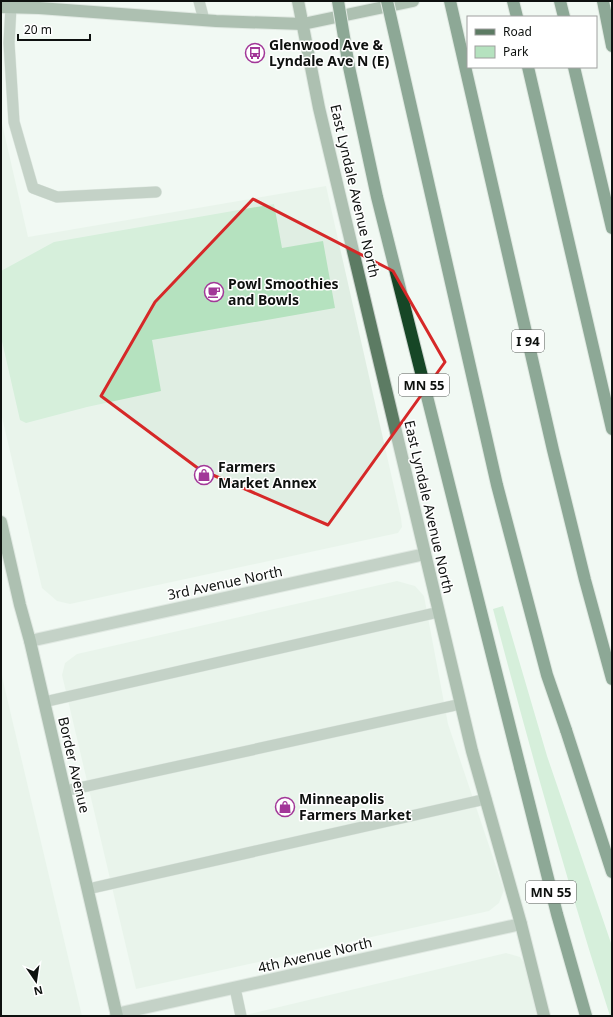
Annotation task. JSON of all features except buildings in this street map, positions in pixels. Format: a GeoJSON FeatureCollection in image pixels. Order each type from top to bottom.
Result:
{"type":"FeatureCollection","features":[{"type":"Feature","properties":{"kind":"highway","name":"MN 55"},"geometry":{"type":"LineString","coordinates":[[338,1],[349,67],[377,197],[557,914],[586,1016]]}},
{"type":"Feature","properties":{"kind":"highway"},"geometry":{"type":"LineString","coordinates":[[387,1],[497,485],[547,676],[612,872]]}},
{"type":"Feature","properties":{"kind":"highway","name":"I 94"},"geometry":{"type":"LineString","coordinates":[[450,1],[553,450],[585,580],[612,679]]}},
{"type":"Feature","properties":{"kind":"highway"},"geometry":{"type":"LineString","coordinates":[[513,1],[517,16]]}},
{"type":"Feature","properties":{"kind":"highway"},"geometry":{"type":"LineString","coordinates":[[560,1],[564,16]]}},
{"type":"Feature","properties":{"kind":"highway"},"geometry":{"type":"LineString","coordinates":[[603,1],[612,46]]}},
{"type":"Feature","properties":{"kind":"highway"},"geometry":{"type":"LineString","coordinates":[[528,68],[612,429]]}},
{"type":"Feature","properties":{"kind":"highway"},"geometry":{"type":"LineString","coordinates":[[574,68],[612,228]]}},
{"type":"Feature","properties":{"kind":"main road","name":"East Lyndale Avenue North"},"geometry":{"type":"LineString","coordinates":[[298,1],[319,108],[461,704],[521,924],[544,1016]]}},
{"type":"Feature","properties":{"kind":"main road"},"geometry":{"type":"LineString","coordinates":[[6,7],[270,24],[303,24],[413,1]]}},
{"type":"Feature","properties":{"kind":"main road","name":"Border Avenue"},"geometry":{"type":"LineString","coordinates":[[1,522],[88,889],[116,1015]]}},
{"type":"Feature","properties":{"kind":"street","name":"3rd Avenue North"},"geometry":{"type":"LineString","coordinates":[[30,641],[425,554]]}},
{"type":"Feature","properties":{"kind":"street","name":"4th Avenue North"},"geometry":{"type":"LineString","coordinates":[[116,1015],[521,924]]}},
{"type":"Feature","properties":{"kind":"lane"},"geometry":{"type":"LineString","coordinates":[[199,1],[204,20]]}},
{"type":"Feature","properties":{"kind":"lane"},"geometry":{"type":"LineString","coordinates":[[6,7],[14,122],[33,188],[57,197],[156,192]]}},
{"type":"Feature","properties":{"kind":"lane"},"geometry":{"type":"LineString","coordinates":[[44,702],[439,612]]}},
{"type":"Feature","properties":{"kind":"lane"},"geometry":{"type":"LineString","coordinates":[[65,791],[461,704]]}},
{"type":"Feature","properties":{"kind":"lane"},"geometry":{"type":"LineString","coordinates":[[88,889],[486,800]]}},
{"type":"Feature","properties":{"kind":"lane"},"geometry":{"type":"LineString","coordinates":[[235,988],[241,1016]]}},
{"type":"Feature","properties":{"kind":"highlighted area"},"geometry":{"type":"Polygon","coordinates":[[[253,199],[393,271],[445,362],[328,525],[199,469],[101,396],[155,302],[253,199]]]}},
{"type":"Feature","properties":{"kind":"shaded area"},"geometry":{"type":"Polygon","coordinates":[[[1,119],[28,237],[326,186],[401,518],[402,527],[398,533],[70,604],[57,601],[42,588],[1,413],[1,119]]]}},
{"type":"Feature","properties":{"kind":"shaded area","name":"Minneapolis Farmers Market"},"geometry":{"type":"Polygon","coordinates":[[[397,581],[415,586],[424,596],[448,724],[504,890],[499,903],[489,911],[136,989],[62,675],[65,663],[77,654],[397,581]]]}},
{"type":"Feature","properties":{"kind":"shaded area"},"geometry":{"type":"Polygon","coordinates":[[[1,671],[4,685],[82,1016],[1,1016],[1,671]]]}},
{"type":"Feature","properties":{"kind":"shaded area"},"geometry":{"type":"Polygon","coordinates":[[[506,953],[520,957],[527,967],[539,1016],[241,1016],[506,953]]]}},
{"type":"Feature","properties":{"kind":"green space"},"geometry":{"type":"Polygon","coordinates":[[[274,204],[282,248],[323,241],[335,308],[152,340],[161,391],[87,407],[26,423],[20,420],[1,337],[1,271],[54,242],[274,204]]]}},
{"type":"Feature","properties":{"kind":"green space"},"geometry":{"type":"Polygon","coordinates":[[[503,606],[547,756],[612,946],[612,1016],[610,1016],[594,966],[564,864],[493,609],[503,606]]]}},
{"type":"Feature","properties":{"kind":"place","name":"Glenwood Ave & Lyndale Ave N (E)"},"geometry":{"type":"Point","coordinates":[255,53]}},
{"type":"Feature","properties":{"kind":"place","name":"Powl Smoothies and Bowls"},"geometry":{"type":"Point","coordinates":[214,292]}},
{"type":"Feature","properties":{"kind":"place","name":"Farmers Market Annex"},"geometry":{"type":"Point","coordinates":[204,475]}},
{"type":"Feature","properties":{"kind":"place","name":"Minneapolis Farmers Market"},"geometry":{"type":"Point","coordinates":[285,807]}}]}
